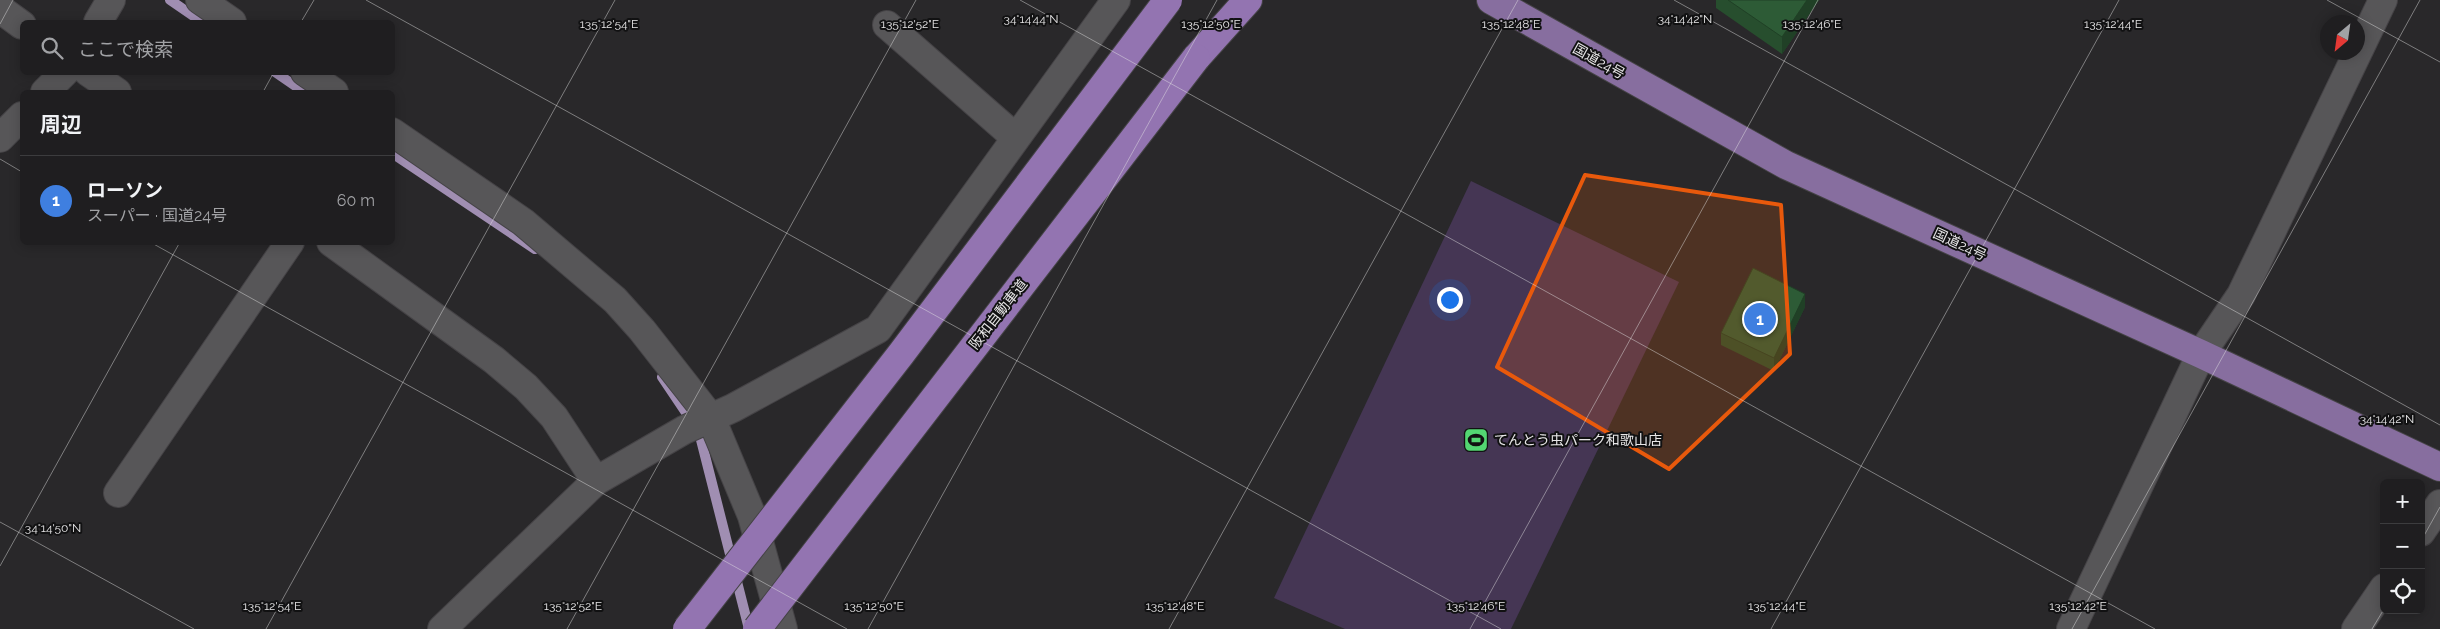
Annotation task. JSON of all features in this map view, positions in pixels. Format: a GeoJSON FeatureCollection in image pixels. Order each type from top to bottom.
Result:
{"type":"FeatureCollection","features":[{"type":"Feature","properties":{"kind":"highway"},"geometry":{"type":"LineString","coordinates":[[687,629],[901,354],[1168,0]]}},
{"type":"Feature","properties":{"kind":"highway","name":"阪和自動車道"},"geometry":{"type":"LineString","coordinates":[[757,629],[1239,0]]}},
{"type":"Feature","properties":{"kind":"highway"},"geometry":{"type":"LineString","coordinates":[[1196,58],[1248,0]]}},
{"type":"Feature","properties":{"kind":"highway","name":"国道24号"},"geometry":{"type":"LineString","coordinates":[[1491,0],[1786,165],[2201,354],[2440,467]]}},
{"type":"Feature","properties":{"kind":"street"},"geometry":{"type":"LineString","coordinates":[[99,20],[110,0]]}},
{"type":"Feature","properties":{"kind":"street"},"geometry":{"type":"LineString","coordinates":[[200,0],[229,20]]}},
{"type":"Feature","properties":{"kind":"street"},"geometry":{"type":"LineString","coordinates":[[442,629],[596,481],[699,423],[878,330],[1116,0]]}},
{"type":"Feature","properties":{"kind":"street"},"geometry":{"type":"LineString","coordinates":[[2071,629],[2201,354],[2241,295],[2383,0]]}},
{"type":"Feature","properties":{"kind":"street"},"geometry":{"type":"LineString","coordinates":[[0,9],[20,24]]}},
{"type":"Feature","properties":{"kind":"street"},"geometry":{"type":"LineString","coordinates":[[887,25],[1016,138]]}},
{"type":"Feature","properties":{"kind":"street"},"geometry":{"type":"LineString","coordinates":[[47,90],[62,75]]}},
{"type":"Feature","properties":{"kind":"street"},"geometry":{"type":"LineString","coordinates":[[92,75],[113,90]]}},
{"type":"Feature","properties":{"kind":"street"},"geometry":{"type":"LineString","coordinates":[[309,75],[331,90]]}},
{"type":"Feature","properties":{"kind":"street"},"geometry":{"type":"LineString","coordinates":[[0,138],[20,118]]}},
{"type":"Feature","properties":{"kind":"street"},"geometry":{"type":"LineString","coordinates":[[395,134],[523,222],[615,300],[642,330],[699,423],[752,516],[783,629]]}},
{"type":"Feature","properties":{"kind":"street"},"geometry":{"type":"LineString","coordinates":[[118,493],[288,245]]}},
{"type":"Feature","properties":{"kind":"street"},"geometry":{"type":"LineString","coordinates":[[335,245],[494,360],[526,387],[554,417],[596,481]]}},
{"type":"Feature","properties":{"kind":"street"},"geometry":{"type":"LineString","coordinates":[[2425,526],[2440,504]]}},
{"type":"Feature","properties":{"kind":"street"},"geometry":{"type":"LineString","coordinates":[[2356,629],[2380,594]]}},
{"type":"Feature","properties":{"kind":"highlighted area"},"geometry":{"type":"Polygon","coordinates":[[[1585,175],[1781,205],[1790,354],[1669,469],[1497,367],[1585,175]]]}},
{"type":"Feature","properties":{"kind":"shaded area","name":"てんとう虫パーク和歌山店"},"geometry":{"type":"Polygon","coordinates":[[[1471,181],[1679,282],[1511,629],[1345,629],[1274,598],[1471,181]]]}},
{"type":"Feature","properties":{"kind":"building"},"geometry":{"type":"Polygon","coordinates":[[[1728,0],[1807,0],[1782,37],[1728,0]]]}},
{"type":"Feature","properties":{"kind":"building"},"geometry":{"type":"Polygon","coordinates":[[[1753,268],[1805,294],[1774,358],[1721,333],[1753,268]]]}},
{"type":"Feature","properties":{"kind":"waterway"},"geometry":{"type":"LineString","coordinates":[[170,0],[199,20]]}},
{"type":"Feature","properties":{"kind":"waterway"},"geometry":{"type":"LineString","coordinates":[[279,75],[301,90]]}},
{"type":"Feature","properties":{"kind":"waterway"},"geometry":{"type":"LineString","coordinates":[[395,155],[535,249]]}},
{"type":"Feature","properties":{"kind":"waterway"},"geometry":{"type":"LineString","coordinates":[[662,377],[699,432],[749,629]]}},
{"type":"Feature","properties":{"kind":"place","name":"ローソン"},"geometry":{"type":"Point","coordinates":[1760,319]}},
{"type":"Feature","properties":{"kind":"place","name":"てんとう虫パーク和歌山店"},"geometry":{"type":"Point","coordinates":[1476,440]}}]}
